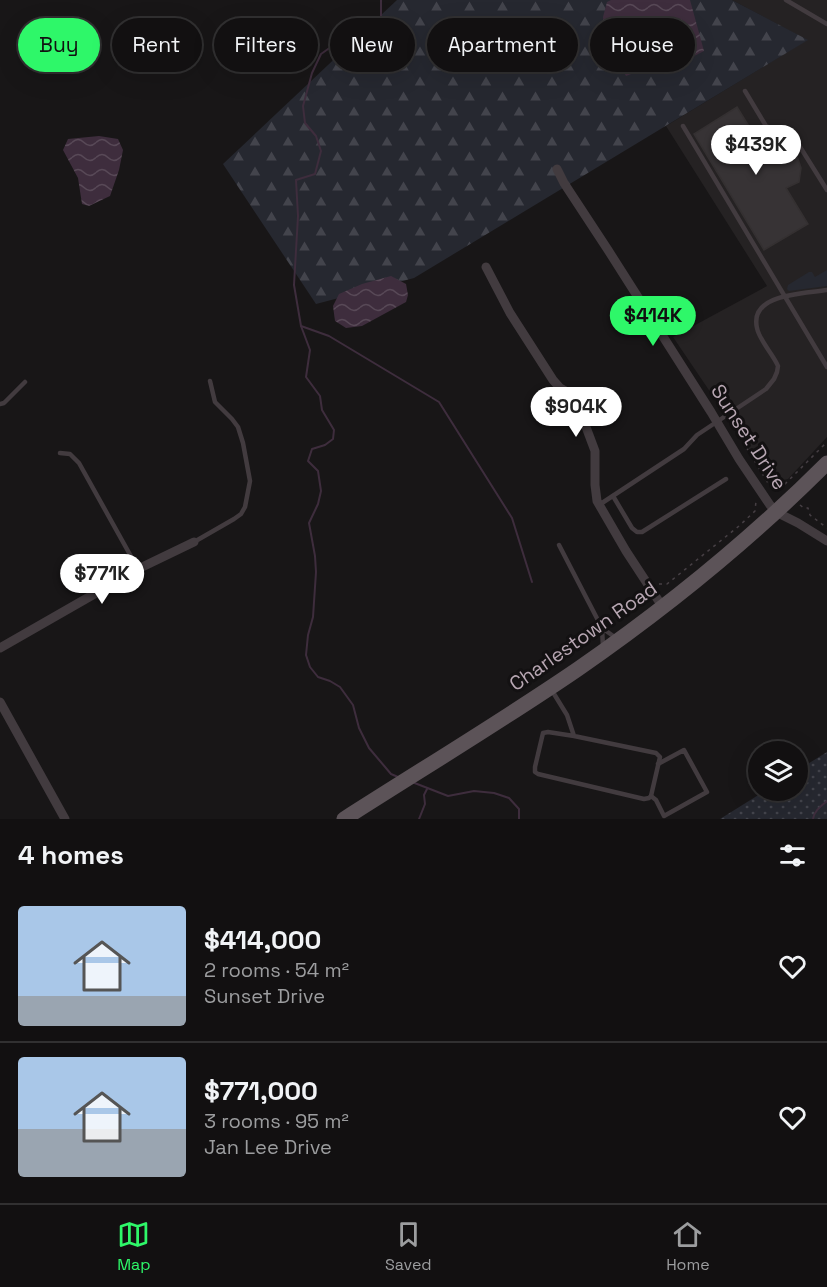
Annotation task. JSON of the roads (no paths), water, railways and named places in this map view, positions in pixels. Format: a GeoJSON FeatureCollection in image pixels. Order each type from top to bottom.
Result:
{"type":"FeatureCollection","features":[{"type":"Feature","properties":{"kind":"main road","name":"Charlestown Road"},"geometry":{"type":"LineString","coordinates":[[344,819],[619,640],[708,570],[776,512],[827,463]]}},
{"type":"Feature","properties":{"kind":"street","name":"Sunset Drive"},"geometry":{"type":"LineString","coordinates":[[556,169],[718,422],[739,459],[776,512]]}},
{"type":"Feature","properties":{"kind":"street"},"geometry":{"type":"LineString","coordinates":[[486,267],[510,313],[553,380],[582,406],[586,427],[596,451],[595,493],[599,504],[662,606]]}},
{"type":"Feature","properties":{"kind":"street"},"geometry":{"type":"LineString","coordinates":[[776,512],[827,541]]}},
{"type":"Feature","properties":{"kind":"street"},"geometry":{"type":"LineString","coordinates":[[0,648],[138,569],[194,542]]}},
{"type":"Feature","properties":{"kind":"street"},"geometry":{"type":"LineString","coordinates":[[0,702],[65,819]]}},
{"type":"Feature","properties":{"kind":"lane"},"geometry":{"type":"LineString","coordinates":[[786,0],[827,24]]}},
{"type":"Feature","properties":{"kind":"lane"},"geometry":{"type":"LineString","coordinates":[[745,91],[767,128],[789,136],[797,142],[827,190]]}},
{"type":"Feature","properties":{"kind":"lane"},"geometry":{"type":"LineString","coordinates":[[683,126],[827,367]]}},
{"type":"Feature","properties":{"kind":"lane"},"geometry":{"type":"LineString","coordinates":[[599,504],[684,449],[697,435],[766,389],[774,379],[778,366],[758,332],[756,325],[761,308],[774,299],[827,290]]}},
{"type":"Feature","properties":{"kind":"lane"},"geometry":{"type":"LineString","coordinates":[[194,542],[241,514],[250,481],[238,427],[215,402],[210,381]]}},
{"type":"Feature","properties":{"kind":"lane"},"geometry":{"type":"LineString","coordinates":[[0,404],[25,382]]}},
{"type":"Feature","properties":{"kind":"lane"},"geometry":{"type":"LineString","coordinates":[[60,453],[70,454],[79,463],[138,569]]}},
{"type":"Feature","properties":{"kind":"lane"},"geometry":{"type":"LineString","coordinates":[[613,495],[632,528],[637,532],[642,532],[726,479]]}},
{"type":"Feature","properties":{"kind":"lane"},"geometry":{"type":"LineString","coordinates":[[559,545],[602,628],[603,651]]}},
{"type":"Feature","properties":{"kind":"lane"},"geometry":{"type":"LineString","coordinates":[[602,628],[619,640]]}},
{"type":"Feature","properties":{"kind":"lane"},"geometry":{"type":"LineString","coordinates":[[550,687],[567,715],[574,736]]}},
{"type":"Feature","properties":{"kind":"lane"},"geometry":{"type":"LineString","coordinates":[[543,733],[574,736],[656,753],[660,757],[651,796],[644,799],[538,774],[535,772],[535,767],[543,733]]}},
{"type":"Feature","properties":{"kind":"lane"},"geometry":{"type":"LineString","coordinates":[[651,796],[656,800],[664,816],[707,792],[684,750],[658,764]]}},
{"type":"Feature","properties":{"kind":"water"},"geometry":{"type":"Polygon","coordinates":[[[611,0],[690,0],[695,18],[603,18],[607,2],[611,0]]]}},
{"type":"Feature","properties":{"kind":"water"},"geometry":{"type":"Polygon","coordinates":[[[695,18],[704,51],[695,56],[695,18]]]}},
{"type":"Feature","properties":{"kind":"water"},"geometry":{"type":"Polygon","coordinates":[[[624,72],[636,72],[626,76],[624,72]]]}},
{"type":"Feature","properties":{"kind":"water"},"geometry":{"type":"Polygon","coordinates":[[[99,136],[118,139],[123,150],[110,196],[89,206],[82,204],[78,178],[63,150],[68,139],[99,136]]]}},
{"type":"Feature","properties":{"kind":"water"},"geometry":{"type":"Polygon","coordinates":[[[391,276],[406,284],[408,295],[406,302],[362,326],[346,328],[335,321],[333,306],[339,294],[362,284],[391,276]]]}},
{"type":"Feature","properties":{"kind":"waterway"},"geometry":{"type":"LineString","coordinates":[[381,0],[381,32],[373,36],[338,42],[321,54],[312,73],[303,106],[305,123],[316,136],[321,151],[315,174],[296,180],[298,216],[294,285],[301,326],[310,350],[306,377],[320,396],[322,410],[334,430],[333,439],[325,445],[312,449],[308,461],[318,471],[321,491],[309,523],[316,572],[313,617],[306,655],[310,667],[318,677],[340,687],[353,705],[359,728],[369,748],[391,774],[398,777]]}},
{"type":"Feature","properties":{"kind":"waterway"},"geometry":{"type":"LineString","coordinates":[[301,326],[329,336],[439,402],[512,518],[532,582]]}},
{"type":"Feature","properties":{"kind":"waterway"},"geometry":{"type":"LineString","coordinates":[[412,782],[448,796],[474,791],[494,793],[509,798],[519,809],[519,819]]}},
{"type":"Feature","properties":{"kind":"waterway"},"geometry":{"type":"LineString","coordinates":[[419,819],[425,804],[424,795],[427,789]]}},
{"type":"Feature","properties":{"kind":"waterway"},"geometry":{"type":"LineString","coordinates":[[813,819],[816,811],[827,801]]}}]}
